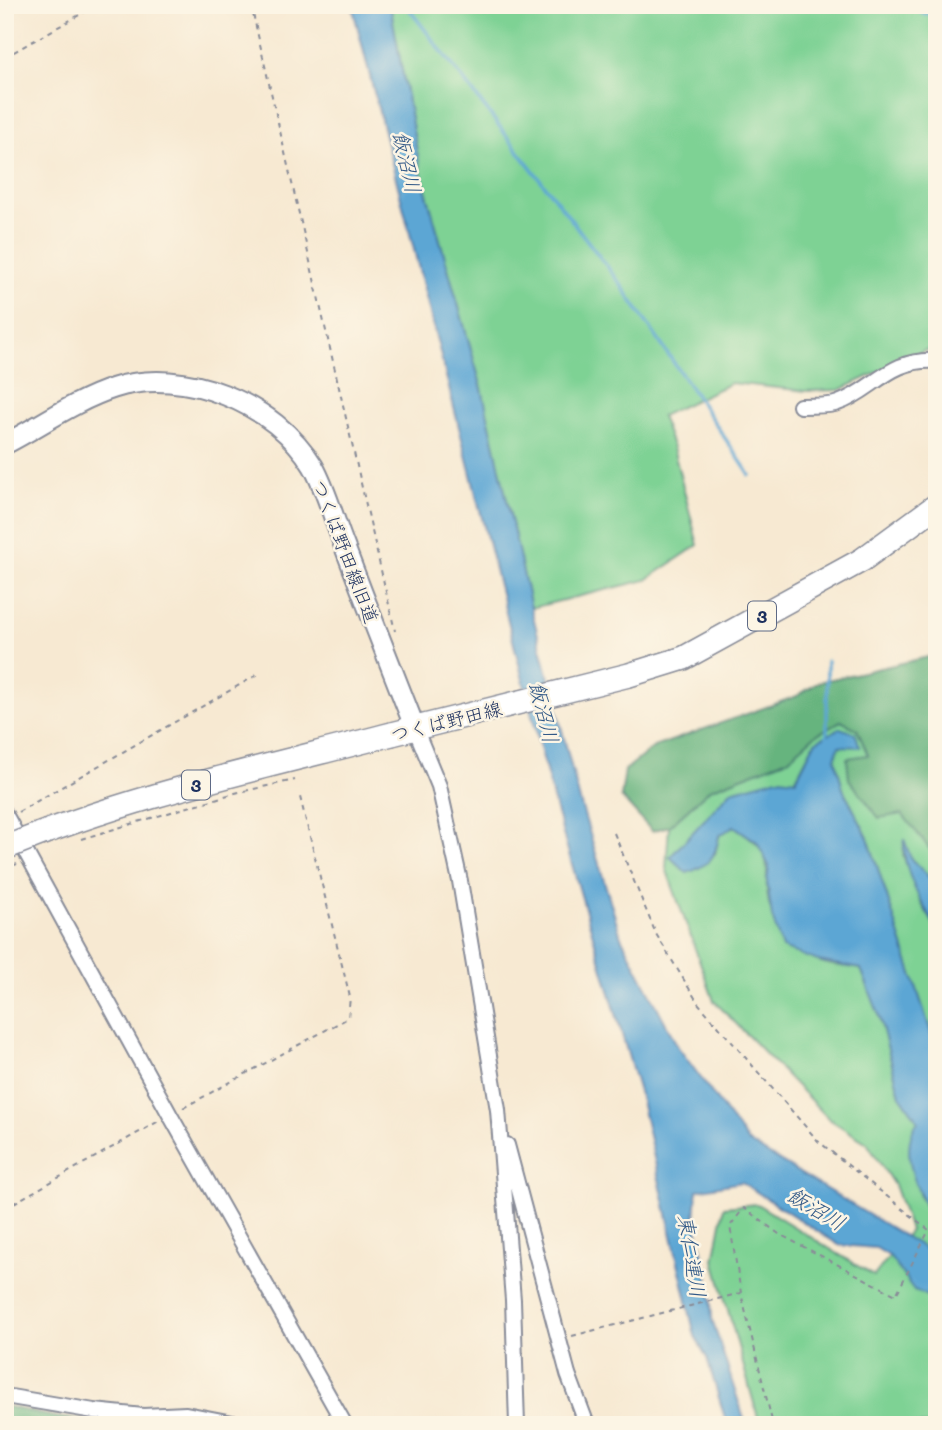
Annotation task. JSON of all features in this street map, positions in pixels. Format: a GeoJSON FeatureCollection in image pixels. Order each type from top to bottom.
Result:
{"type":"FeatureCollection","features":[{"type":"Feature","properties":{"kind":"main road","name":"つくば野田線"},"geometry":{"type":"LineString","coordinates":[[5,848],[115,808],[415,728],[659,667],[708,646],[862,560],[937,505]]}},
{"type":"Feature","properties":{"kind":"street"},"geometry":{"type":"LineString","coordinates":[[800,406],[838,404],[884,373],[925,360],[937,361]]}},
{"type":"Feature","properties":{"kind":"street","name":"つくば野田線旧道"},"geometry":{"type":"LineString","coordinates":[[5,444],[113,388],[145,382],[195,386],[220,393],[244,403],[272,421],[313,467],[415,728]]}},
{"type":"Feature","properties":{"kind":"street"},"geometry":{"type":"LineString","coordinates":[[415,728],[439,786],[460,881],[498,1110],[513,1300],[517,1425]]}},
{"type":"Feature","properties":{"kind":"street"},"geometry":{"type":"LineString","coordinates":[[6,816],[170,1115],[345,1425]]}},
{"type":"Feature","properties":{"kind":"street"},"geometry":{"type":"LineString","coordinates":[[498,1110],[568,1374],[587,1425]]}},
{"type":"Feature","properties":{"kind":"street"},"geometry":{"type":"LineString","coordinates":[[5,1396],[143,1416],[186,1413],[243,1425]]}},
{"type":"Feature","properties":{"kind":"path"},"geometry":{"type":"LineString","coordinates":[[5,57],[97,5]]}},
{"type":"Feature","properties":{"kind":"path"},"geometry":{"type":"LineString","coordinates":[[251,5],[395,631]]}},
{"type":"Feature","properties":{"kind":"path"},"geometry":{"type":"LineString","coordinates":[[6,816],[257,675]]}},
{"type":"Feature","properties":{"kind":"path"},"geometry":{"type":"LineString","coordinates":[[73,842],[236,793],[295,780]]}},
{"type":"Feature","properties":{"kind":"path"},"geometry":{"type":"LineString","coordinates":[[5,1208],[348,1018],[350,997],[300,797]]}},
{"type":"Feature","properties":{"kind":"path"},"geometry":{"type":"LineString","coordinates":[[614,832],[656,934],[698,1003],[818,1141],[929,1230],[896,1295],[779,1234],[744,1209],[730,1226],[741,1293],[773,1425]]}},
{"type":"Feature","properties":{"kind":"path"},"geometry":{"type":"LineString","coordinates":[[559,1339],[741,1293]]}},
{"type":"Feature","properties":{"kind":"green space"},"geometry":{"type":"Polygon","coordinates":[[[390,5],[937,5],[937,353],[926,350],[840,390],[806,391],[731,383],[661,416],[673,448],[698,545],[646,580],[531,608],[482,389],[421,173],[390,5]]]}},
{"type":"Feature","properties":{"kind":"green space"},"geometry":{"type":"Polygon","coordinates":[[[937,655],[937,858],[902,814],[879,818],[849,779],[847,758],[868,755],[857,729],[841,721],[814,736],[788,759],[710,789],[669,826],[652,831],[621,797],[625,770],[654,747],[797,696],[819,682],[937,655]]]}},
{"type":"Feature","properties":{"kind":"green space"},"geometry":{"type":"Polygon","coordinates":[[[841,721],[857,729],[868,755],[902,813],[937,858],[937,886],[911,859],[904,841],[903,855],[921,903],[937,929],[937,1051],[868,838],[843,789],[835,758],[839,746],[815,742],[795,780],[778,778],[670,857],[715,854],[719,836],[733,826],[750,837],[765,856],[768,899],[772,914],[779,924],[818,961],[861,969],[879,1015],[900,1095],[918,1121],[919,1196],[936,1226],[914,1290],[937,1300],[937,1425],[760,1425],[714,1260],[724,1207],[757,1204],[874,1276],[910,1230],[894,1185],[867,1143],[829,1119],[714,1001],[666,868],[669,826],[710,789],[788,759],[814,736],[841,721]]]}},
{"type":"Feature","properties":{"kind":"green space"},"geometry":{"type":"Polygon","coordinates":[[[5,1406],[55,1417],[120,1425],[5,1425],[5,1406]]]}},
{"type":"Feature","properties":{"kind":"water","name":"東仁連川"},"geometry":{"type":"Polygon","coordinates":[[[352,5],[390,5],[421,173],[482,389],[531,608],[580,801],[621,937],[678,1047],[748,1142],[929,1251],[936,1226],[917,1188],[910,1160],[909,1146],[918,1121],[900,1095],[879,1015],[861,969],[818,961],[782,948],[772,917],[767,882],[769,866],[757,842],[734,826],[719,836],[713,856],[701,867],[687,873],[670,857],[731,791],[778,778],[796,780],[815,742],[840,728],[855,733],[860,747],[839,746],[835,758],[843,789],[868,838],[937,1051],[937,1300],[914,1290],[889,1256],[876,1248],[839,1245],[741,1182],[697,1190],[695,1220],[710,1289],[712,1319],[746,1425],[727,1425],[707,1358],[695,1336],[639,1092],[556,810],[352,5]]]}},
{"type":"Feature","properties":{"kind":"water"},"geometry":{"type":"Polygon","coordinates":[[[904,839],[911,859],[936,884],[937,929],[909,874],[904,839]]]}},
{"type":"Feature","properties":{"kind":"waterway","name":"飯沼川"},"geometry":{"type":"LineString","coordinates":[[406,5],[619,282],[750,475]]}},
{"type":"Feature","properties":{"kind":"waterway","name":"飯沼川"},"geometry":{"type":"LineString","coordinates":[[827,661],[827,737]]}}]}
